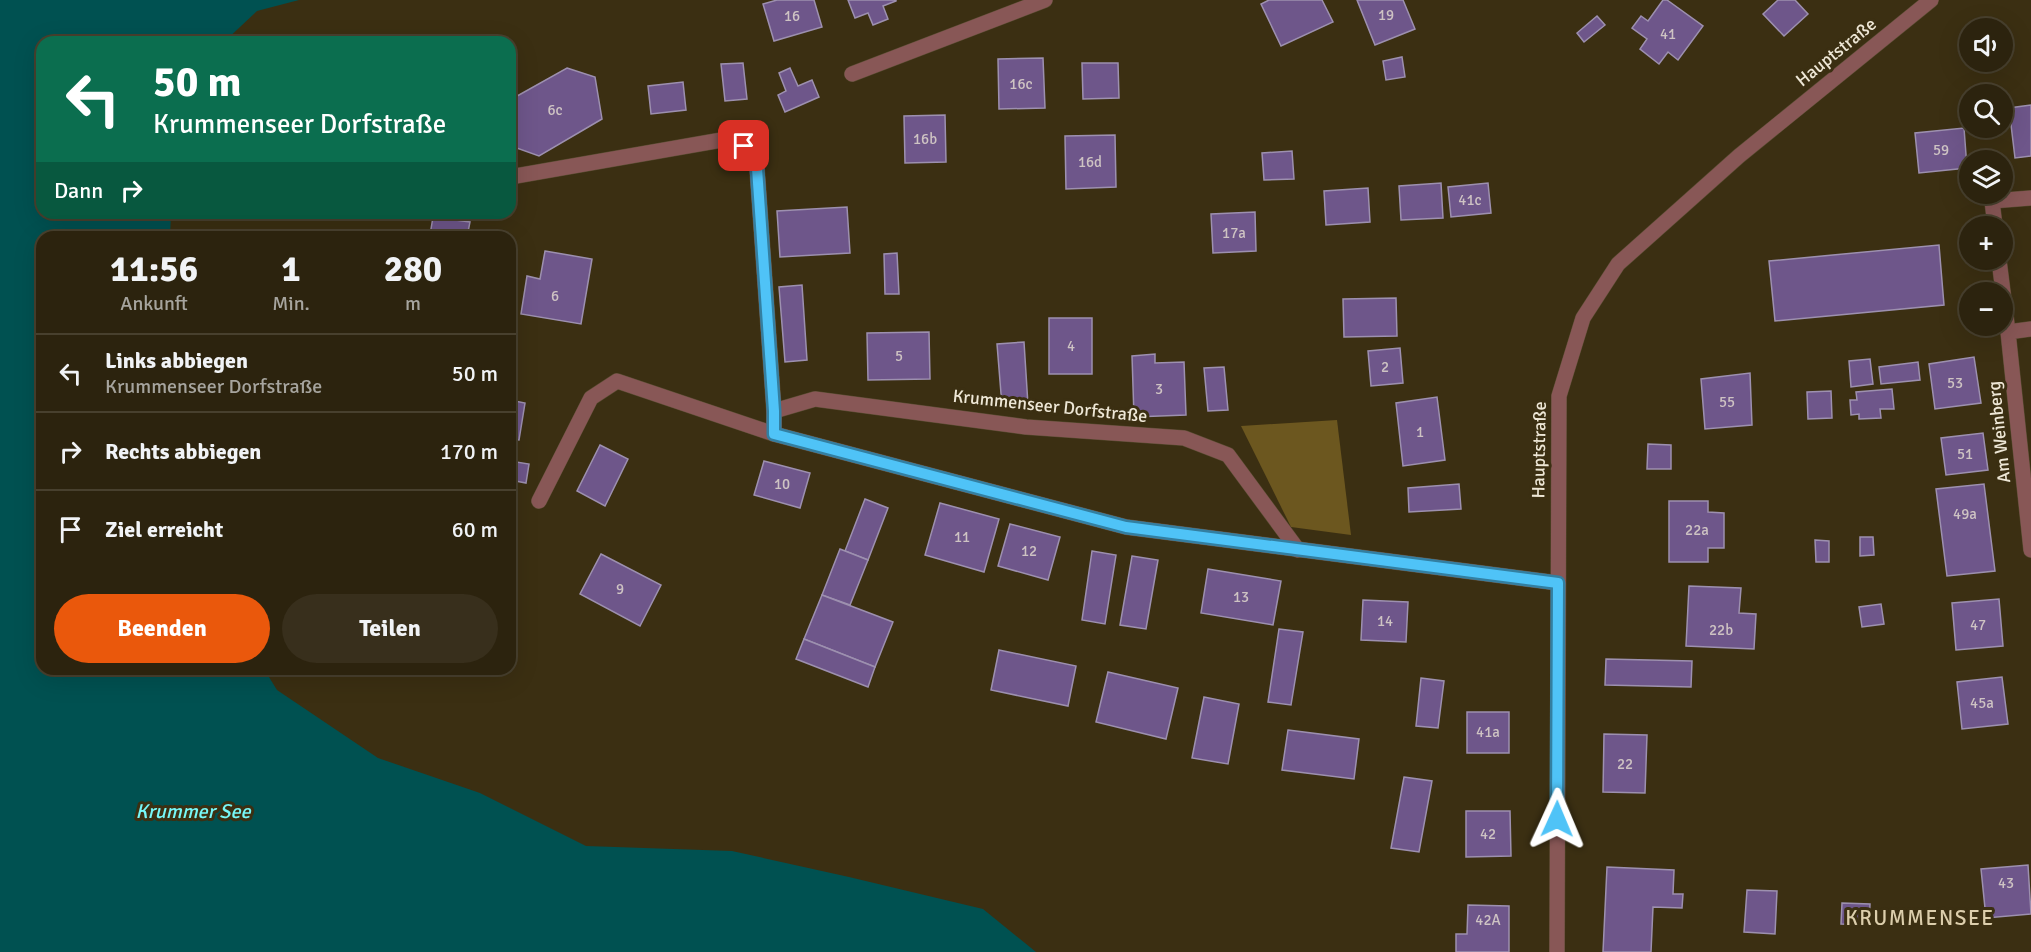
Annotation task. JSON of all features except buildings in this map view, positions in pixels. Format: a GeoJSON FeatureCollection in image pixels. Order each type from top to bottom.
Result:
{"type":"FeatureCollection","features":[{"type":"Feature","properties":{"kind":"street"},"geometry":{"type":"LineString","coordinates":[[852,74],[1045,0]]}},
{"type":"Feature","properties":{"kind":"street","name":"Hauptstraße"},"geometry":{"type":"LineString","coordinates":[[1557,952],[1559,396],[1583,318],[1618,264],[1674,212],[1739,156],[1931,0]]}},
{"type":"Feature","properties":{"kind":"street"},"geometry":{"type":"LineString","coordinates":[[516,176],[733,138],[756,154],[774,434]]}},
{"type":"Feature","properties":{"kind":"street"},"geometry":{"type":"LineString","coordinates":[[1994,216],[1992,201],[2031,198]]}},
{"type":"Feature","properties":{"kind":"street"},"geometry":{"type":"LineString","coordinates":[[2013,331],[2031,329]]}},
{"type":"Feature","properties":{"kind":"street","name":"Am Weinberg"},"geometry":{"type":"LineString","coordinates":[[2008,336],[2031,550]]}},
{"type":"Feature","properties":{"kind":"street"},"geometry":{"type":"LineString","coordinates":[[539,501],[591,399],[617,381],[774,434],[1126,527],[1558,583]]}},
{"type":"Feature","properties":{"kind":"street","name":"Krummenseer Dorfstraße"},"geometry":{"type":"LineString","coordinates":[[774,411],[815,399],[1026,427],[1184,438],[1228,455],[1298,550]]}},
{"type":"Feature","properties":{"kind":"shaded area"},"geometry":{"type":"Polygon","coordinates":[[[1337,420],[1351,535],[1291,527],[1241,426],[1337,420]]]}},
{"type":"Feature","properties":{"kind":"water","name":"Krummer See"},"geometry":{"type":"Polygon","coordinates":[[[0,0],[299,0],[257,11],[230,36],[36,36],[36,219],[171,219],[170,231],[36,231],[36,675],[268,675],[277,690],[378,758],[480,793],[586,846],[732,851],[849,877],[983,909],[1036,952],[0,952],[0,0]]]}},
{"type":"Feature","properties":{"kind":"district","name":"KRUMMENSEE"},"geometry":{"type":"Point","coordinates":[1920,918]}},
{"type":"Feature","properties":{"kind":"route"},"geometry":{"type":"LineString","coordinates":[[744,146],[756,154],[774,434],[898,469],[1126,527],[1558,583],[1557,819]]}}]}
